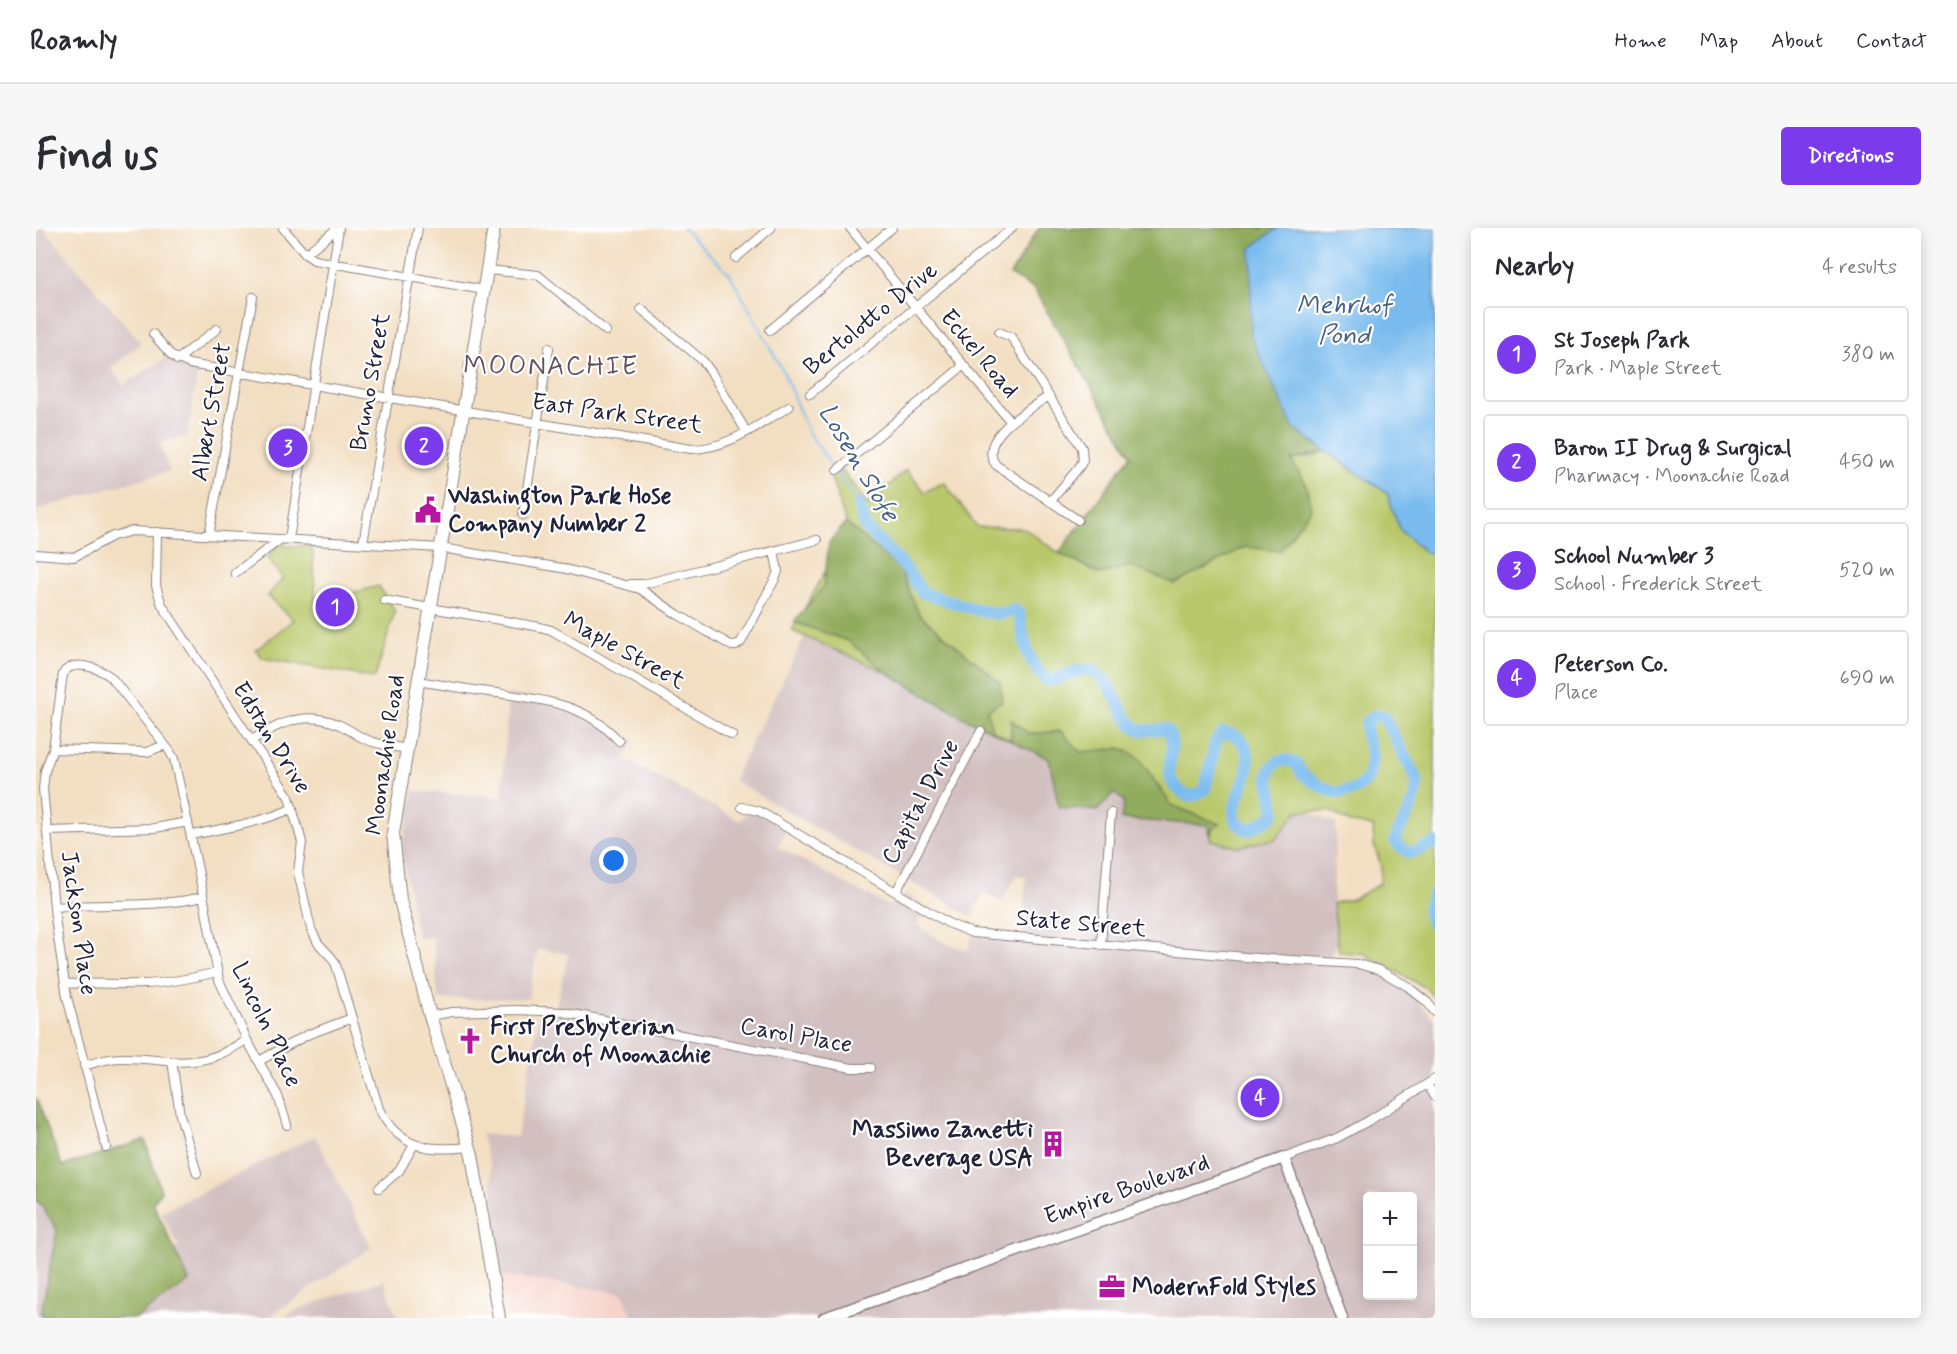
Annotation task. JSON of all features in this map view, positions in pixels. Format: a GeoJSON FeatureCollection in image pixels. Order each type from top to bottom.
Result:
{"type":"FeatureCollection","features":[{"type":"Feature","properties":{"kind":"main road","name":"Moonachie Road"},"geometry":{"type":"LineString","coordinates":[[494,228],[394,820],[393,846],[400,900],[430,1016],[470,1147],[499,1318]]}},
{"type":"Feature","properties":{"kind":"street"},"geometry":{"type":"LineString","coordinates":[[283,228],[305,254],[314,260],[484,290]]}},
{"type":"Feature","properties":{"kind":"street"},"geometry":{"type":"LineString","coordinates":[[305,254],[338,228]]}},
{"type":"Feature","properties":{"kind":"street"},"geometry":{"type":"LineString","coordinates":[[235,573],[285,539],[314,385],[338,228]]}},
{"type":"Feature","properties":{"kind":"street","name":"Bruno Street"},"geometry":{"type":"LineString","coordinates":[[363,543],[418,228]]}},
{"type":"Feature","properties":{"kind":"street"},"geometry":{"type":"LineString","coordinates":[[736,258],[771,228]]}},
{"type":"Feature","properties":{"kind":"street","name":"Eckel Road"},"geometry":{"type":"LineString","coordinates":[[849,228],[1010,421]]}},
{"type":"Feature","properties":{"kind":"street"},"geometry":{"type":"LineString","coordinates":[[770,330],[892,228]]}},
{"type":"Feature","properties":{"kind":"street","name":"Bertolotto Drive"},"geometry":{"type":"LineString","coordinates":[[810,394],[1012,228]]}},
{"type":"Feature","properties":{"kind":"street"},"geometry":{"type":"LineString","coordinates":[[488,270],[538,275],[606,331]]}},
{"type":"Feature","properties":{"kind":"street","name":"Albert Street"},"geometry":{"type":"LineString","coordinates":[[209,535],[253,297]]}},
{"type":"Feature","properties":{"kind":"street"},"geometry":{"type":"LineString","coordinates":[[641,309],[703,361],[746,431]]}},
{"type":"Feature","properties":{"kind":"street"},"geometry":{"type":"LineString","coordinates":[[153,334],[177,360],[217,329]]}},
{"type":"Feature","properties":{"kind":"street"},"geometry":{"type":"LineString","coordinates":[[999,332],[1011,337],[1080,443],[1084,454],[1080,466],[1050,502]]}},
{"type":"Feature","properties":{"kind":"street"},"geometry":{"type":"LineString","coordinates":[[523,515],[549,348]]}},
{"type":"Feature","properties":{"kind":"street","name":"East Park Street"},"geometry":{"type":"LineString","coordinates":[[177,360],[238,373],[691,449],[721,445],[789,407]]}},
{"type":"Feature","properties":{"kind":"street"},"geometry":{"type":"LineString","coordinates":[[837,470],[963,366]]}},
{"type":"Feature","properties":{"kind":"street"},"geometry":{"type":"LineString","coordinates":[[1049,396],[1010,421],[992,445],[991,456],[996,465],[1078,520]]}},
{"type":"Feature","properties":{"kind":"street"},"geometry":{"type":"LineString","coordinates":[[36,554],[74,557],[122,532],[132,531],[441,548],[562,568],[640,589],[677,614],[732,646],[736,646],[741,642],[776,579],[778,571],[774,550]]}},
{"type":"Feature","properties":{"kind":"street","name":"Edstan Drive"},"geometry":{"type":"LineString","coordinates":[[158,532],[156,586],[162,604],[284,789],[293,808],[302,842],[298,872],[311,929],[318,943],[336,965],[379,1109],[390,1127],[398,1135],[414,1144],[442,1150],[470,1147]]}},
{"type":"Feature","properties":{"kind":"street"},"geometry":{"type":"LineString","coordinates":[[624,584],[644,584],[817,540]]}},
{"type":"Feature","properties":{"kind":"street","name":"Maple Street"},"geometry":{"type":"LineString","coordinates":[[384,600],[551,630],[732,735]]}},
{"type":"Feature","properties":{"kind":"street","name":"Lincoln Place"},"geometry":{"type":"LineString","coordinates":[[68,668],[73,666],[94,668],[111,677],[165,745],[177,767],[217,972],[226,998],[278,1096],[287,1125]]}},
{"type":"Feature","properties":{"kind":"street","name":"Jackson Place"},"geometry":{"type":"LineString","coordinates":[[68,668],[63,674],[53,749],[44,779],[47,831],[54,907],[65,984],[106,1147]]}},
{"type":"Feature","properties":{"kind":"street"},"geometry":{"type":"LineString","coordinates":[[418,681],[527,697],[567,706],[607,727],[619,741]]}},
{"type":"Feature","properties":{"kind":"street"},"geometry":{"type":"LineString","coordinates":[[252,740],[278,724],[309,718],[332,722],[375,742],[406,748]]}},
{"type":"Feature","properties":{"kind":"street","name":"Capital Drive"},"geometry":{"type":"LineString","coordinates":[[896,892],[981,731]]}},
{"type":"Feature","properties":{"kind":"street"},"geometry":{"type":"LineString","coordinates":[[53,749],[147,752],[165,745]]}},
{"type":"Feature","properties":{"kind":"street","name":"State Street"},"geometry":{"type":"LineString","coordinates":[[742,807],[759,811],[948,923],[972,933],[1257,958],[1358,964],[1379,970],[1407,986],[1427,1002],[1435,1012]]}},
{"type":"Feature","properties":{"kind":"street"},"geometry":{"type":"LineString","coordinates":[[191,836],[278,815],[293,808]]}},
{"type":"Feature","properties":{"kind":"street"},"geometry":{"type":"LineString","coordinates":[[1101,945],[1111,813]]}},
{"type":"Feature","properties":{"kind":"street"},"geometry":{"type":"LineString","coordinates":[[47,831],[155,828],[188,822]]}},
{"type":"Feature","properties":{"kind":"street"},"geometry":{"type":"LineString","coordinates":[[54,907],[122,903],[151,905],[203,897]]}},
{"type":"Feature","properties":{"kind":"street"},"geometry":{"type":"LineString","coordinates":[[65,984],[167,982],[217,972]]}},
{"type":"Feature","properties":{"kind":"street","name":"Carol Place"},"geometry":{"type":"LineString","coordinates":[[430,1016],[452,1012],[558,1012],[852,1068],[871,1068]]}},
{"type":"Feature","properties":{"kind":"street"},"geometry":{"type":"LineString","coordinates":[[259,1061],[307,1035],[352,1018]]}},
{"type":"Feature","properties":{"kind":"street"},"geometry":{"type":"LineString","coordinates":[[84,1065],[121,1058],[199,1060],[212,1058],[247,1040]]}},
{"type":"Feature","properties":{"kind":"street"},"geometry":{"type":"LineString","coordinates":[[172,1060],[180,1115],[197,1173]]}},
{"type":"Feature","properties":{"kind":"street","name":"Empire Boulevard"},"geometry":{"type":"LineString","coordinates":[[824,1318],[1337,1138],[1435,1079]]}},
{"type":"Feature","properties":{"kind":"street"},"geometry":{"type":"LineString","coordinates":[[1428,1085],[1435,1097]]}},
{"type":"Feature","properties":{"kind":"street"},"geometry":{"type":"LineString","coordinates":[[379,1188],[399,1171],[414,1144]]}},
{"type":"Feature","properties":{"kind":"street"},"geometry":{"type":"LineString","coordinates":[[1284,1158],[1342,1318]]}},
{"type":"Feature","properties":{"kind":"shaded area"},"geometry":{"type":"Polygon","coordinates":[[[36,228],[43,228],[141,343],[111,368],[123,385],[171,355],[199,366],[187,436],[160,443],[169,471],[36,510],[36,228]]]}},
{"type":"Feature","properties":{"kind":"shaded area"},"geometry":{"type":"Polygon","coordinates":[[[805,636],[886,672],[963,717],[1114,793],[1124,800],[1121,819],[1208,825],[1275,839],[1298,811],[1311,813],[1336,824],[1333,903],[1337,943],[1331,957],[1343,959],[1403,984],[1435,1021],[1435,1318],[633,1318],[623,1293],[501,1275],[490,1163],[481,1134],[517,1137],[540,1009],[555,1009],[569,954],[538,949],[528,998],[438,1000],[433,937],[417,938],[402,848],[414,791],[502,797],[508,694],[535,698],[634,740],[625,759],[740,821],[753,806],[789,825],[778,847],[888,906],[907,894],[925,907],[917,925],[946,944],[968,951],[973,933],[1022,935],[1026,877],[1017,875],[1002,902],[984,892],[972,917],[733,780],[805,636]]]}},
{"type":"Feature","properties":{"kind":"shaded area"},"geometry":{"type":"Polygon","coordinates":[[[315,1136],[371,1248],[267,1318],[136,1318],[189,1281],[174,1249],[179,1247],[161,1212],[315,1136]]]}},
{"type":"Feature","properties":{"kind":"shaded area"},"geometry":{"type":"Polygon","coordinates":[[[39,1201],[57,1230],[41,1314],[45,1318],[36,1318],[36,1202],[39,1201]]]}},
{"type":"Feature","properties":{"kind":"shaded area"},"geometry":{"type":"Polygon","coordinates":[[[501,1275],[623,1293],[633,1318],[510,1318],[501,1275]]]}},
{"type":"Feature","properties":{"kind":"shaded area"},"geometry":{"type":"Polygon","coordinates":[[[384,1280],[398,1318],[285,1318],[295,1310],[384,1280]]]}},
{"type":"Feature","properties":{"kind":"green space"},"geometry":{"type":"Polygon","coordinates":[[[1039,228],[1278,228],[1251,248],[1294,429],[1325,451],[1291,460],[1306,484],[1311,509],[1280,551],[1245,547],[1175,584],[1130,566],[1100,574],[1059,553],[1131,455],[1034,289],[1010,275],[1039,228]]]}},
{"type":"Feature","properties":{"kind":"green space"},"geometry":{"type":"Polygon","coordinates":[[[1325,451],[1387,493],[1400,530],[1425,552],[1435,553],[1435,999],[1426,988],[1365,954],[1339,952],[1333,903],[1353,899],[1380,884],[1381,866],[1374,844],[1373,826],[1350,823],[1330,811],[1298,811],[1275,839],[1237,847],[1211,840],[1211,830],[1219,824],[1171,805],[1139,758],[1121,748],[1080,753],[1061,731],[1029,734],[1012,720],[1011,740],[991,730],[987,710],[967,687],[953,711],[886,672],[792,631],[829,565],[846,523],[829,472],[843,472],[868,505],[906,470],[925,492],[944,482],[977,527],[1024,528],[1059,553],[1100,574],[1130,566],[1175,584],[1245,547],[1306,484],[1291,460],[1325,451]]]}},
{"type":"Feature","properties":{"kind":"green space"},"geometry":{"type":"Polygon","coordinates":[[[846,523],[900,569],[919,614],[1000,682],[1002,701],[987,710],[992,730],[1011,740],[1011,720],[1029,734],[1061,731],[1080,752],[1121,748],[1139,758],[1171,805],[1220,824],[1211,830],[1211,840],[1208,825],[1121,819],[1124,801],[1114,793],[1097,811],[1059,807],[1049,759],[963,717],[886,672],[848,641],[794,622],[824,586],[829,542],[846,523]]]}},
{"type":"Feature","properties":{"kind":"green space"},"geometry":{"type":"Polygon","coordinates":[[[284,539],[284,546],[312,546],[316,602],[379,586],[395,611],[375,678],[262,658],[256,650],[293,620],[267,596],[283,579],[267,557],[284,539]]]}},
{"type":"Feature","properties":{"kind":"green space"},"geometry":{"type":"Polygon","coordinates":[[[36,1097],[62,1166],[145,1140],[161,1191],[153,1203],[189,1281],[136,1318],[45,1318],[41,1314],[57,1230],[39,1202],[36,1202],[36,1097]]]}},
{"type":"Feature","properties":{"kind":"water","name":"Mehrhof Pond"},"geometry":{"type":"Polygon","coordinates":[[[1278,228],[1435,228],[1435,553],[1425,552],[1400,530],[1387,493],[1294,429],[1251,337],[1251,248],[1278,228]]]}},
{"type":"Feature","properties":{"kind":"waterway","name":"Losen Slofe"},"geometry":{"type":"LineString","coordinates":[[683,228],[730,274],[783,371],[808,432],[859,505]]}},
{"type":"Feature","properties":{"kind":"waterway","name":"Losen Slofe"},"geometry":{"type":"LineString","coordinates":[[859,505],[865,527],[904,566],[923,593],[999,614],[1015,610],[1019,613],[1030,659],[1048,681],[1089,670],[1104,680],[1133,725],[1144,731],[1165,729],[1169,734],[1172,748],[1170,777],[1176,787],[1188,796],[1205,790],[1216,741],[1223,733],[1237,737],[1242,741],[1247,752],[1247,774],[1234,814],[1240,826],[1249,830],[1270,818],[1275,811],[1268,776],[1278,761],[1287,760],[1297,764],[1302,774],[1336,793],[1355,790],[1368,778],[1372,757],[1366,734],[1366,722],[1374,716],[1383,716],[1417,780],[1413,803],[1395,840],[1399,846],[1410,853],[1435,843]]}},
{"type":"Feature","properties":{"kind":"waterway","name":"Losen Slofe"},"geometry":{"type":"LineString","coordinates":[[1435,893],[1428,910],[1435,927]]}},
{"type":"Feature","properties":{"kind":"place","name":"Baron II Drug & Surgical"},"geometry":{"type":"Point","coordinates":[424,446]}},
{"type":"Feature","properties":{"kind":"place","name":"School Number 3"},"geometry":{"type":"Point","coordinates":[288,448]}},
{"type":"Feature","properties":{"kind":"place","name":"Washington Park Hose Company Number 2"},"geometry":{"type":"Point","coordinates":[428,510]}},
{"type":"Feature","properties":{"kind":"place","name":"St Joseph Park"},"geometry":{"type":"Point","coordinates":[335,607]}},
{"type":"Feature","properties":{"kind":"place","name":"First Presbyterian Church of Moonachie"},"geometry":{"type":"Point","coordinates":[470,1041]}},
{"type":"Feature","properties":{"kind":"place","name":"Peterson Co."},"geometry":{"type":"Point","coordinates":[1260,1098]}},
{"type":"Feature","properties":{"kind":"place","name":"Massimo Zanetti Beverage USA"},"geometry":{"type":"Point","coordinates":[1053,1144]}},
{"type":"Feature","properties":{"kind":"place","name":"ModernFold Styles"},"geometry":{"type":"Point","coordinates":[1112,1287]}},
{"type":"Feature","properties":{"kind":"district","name":"MOONACHIE"},"geometry":{"type":"Point","coordinates":[551,366]}}]}
